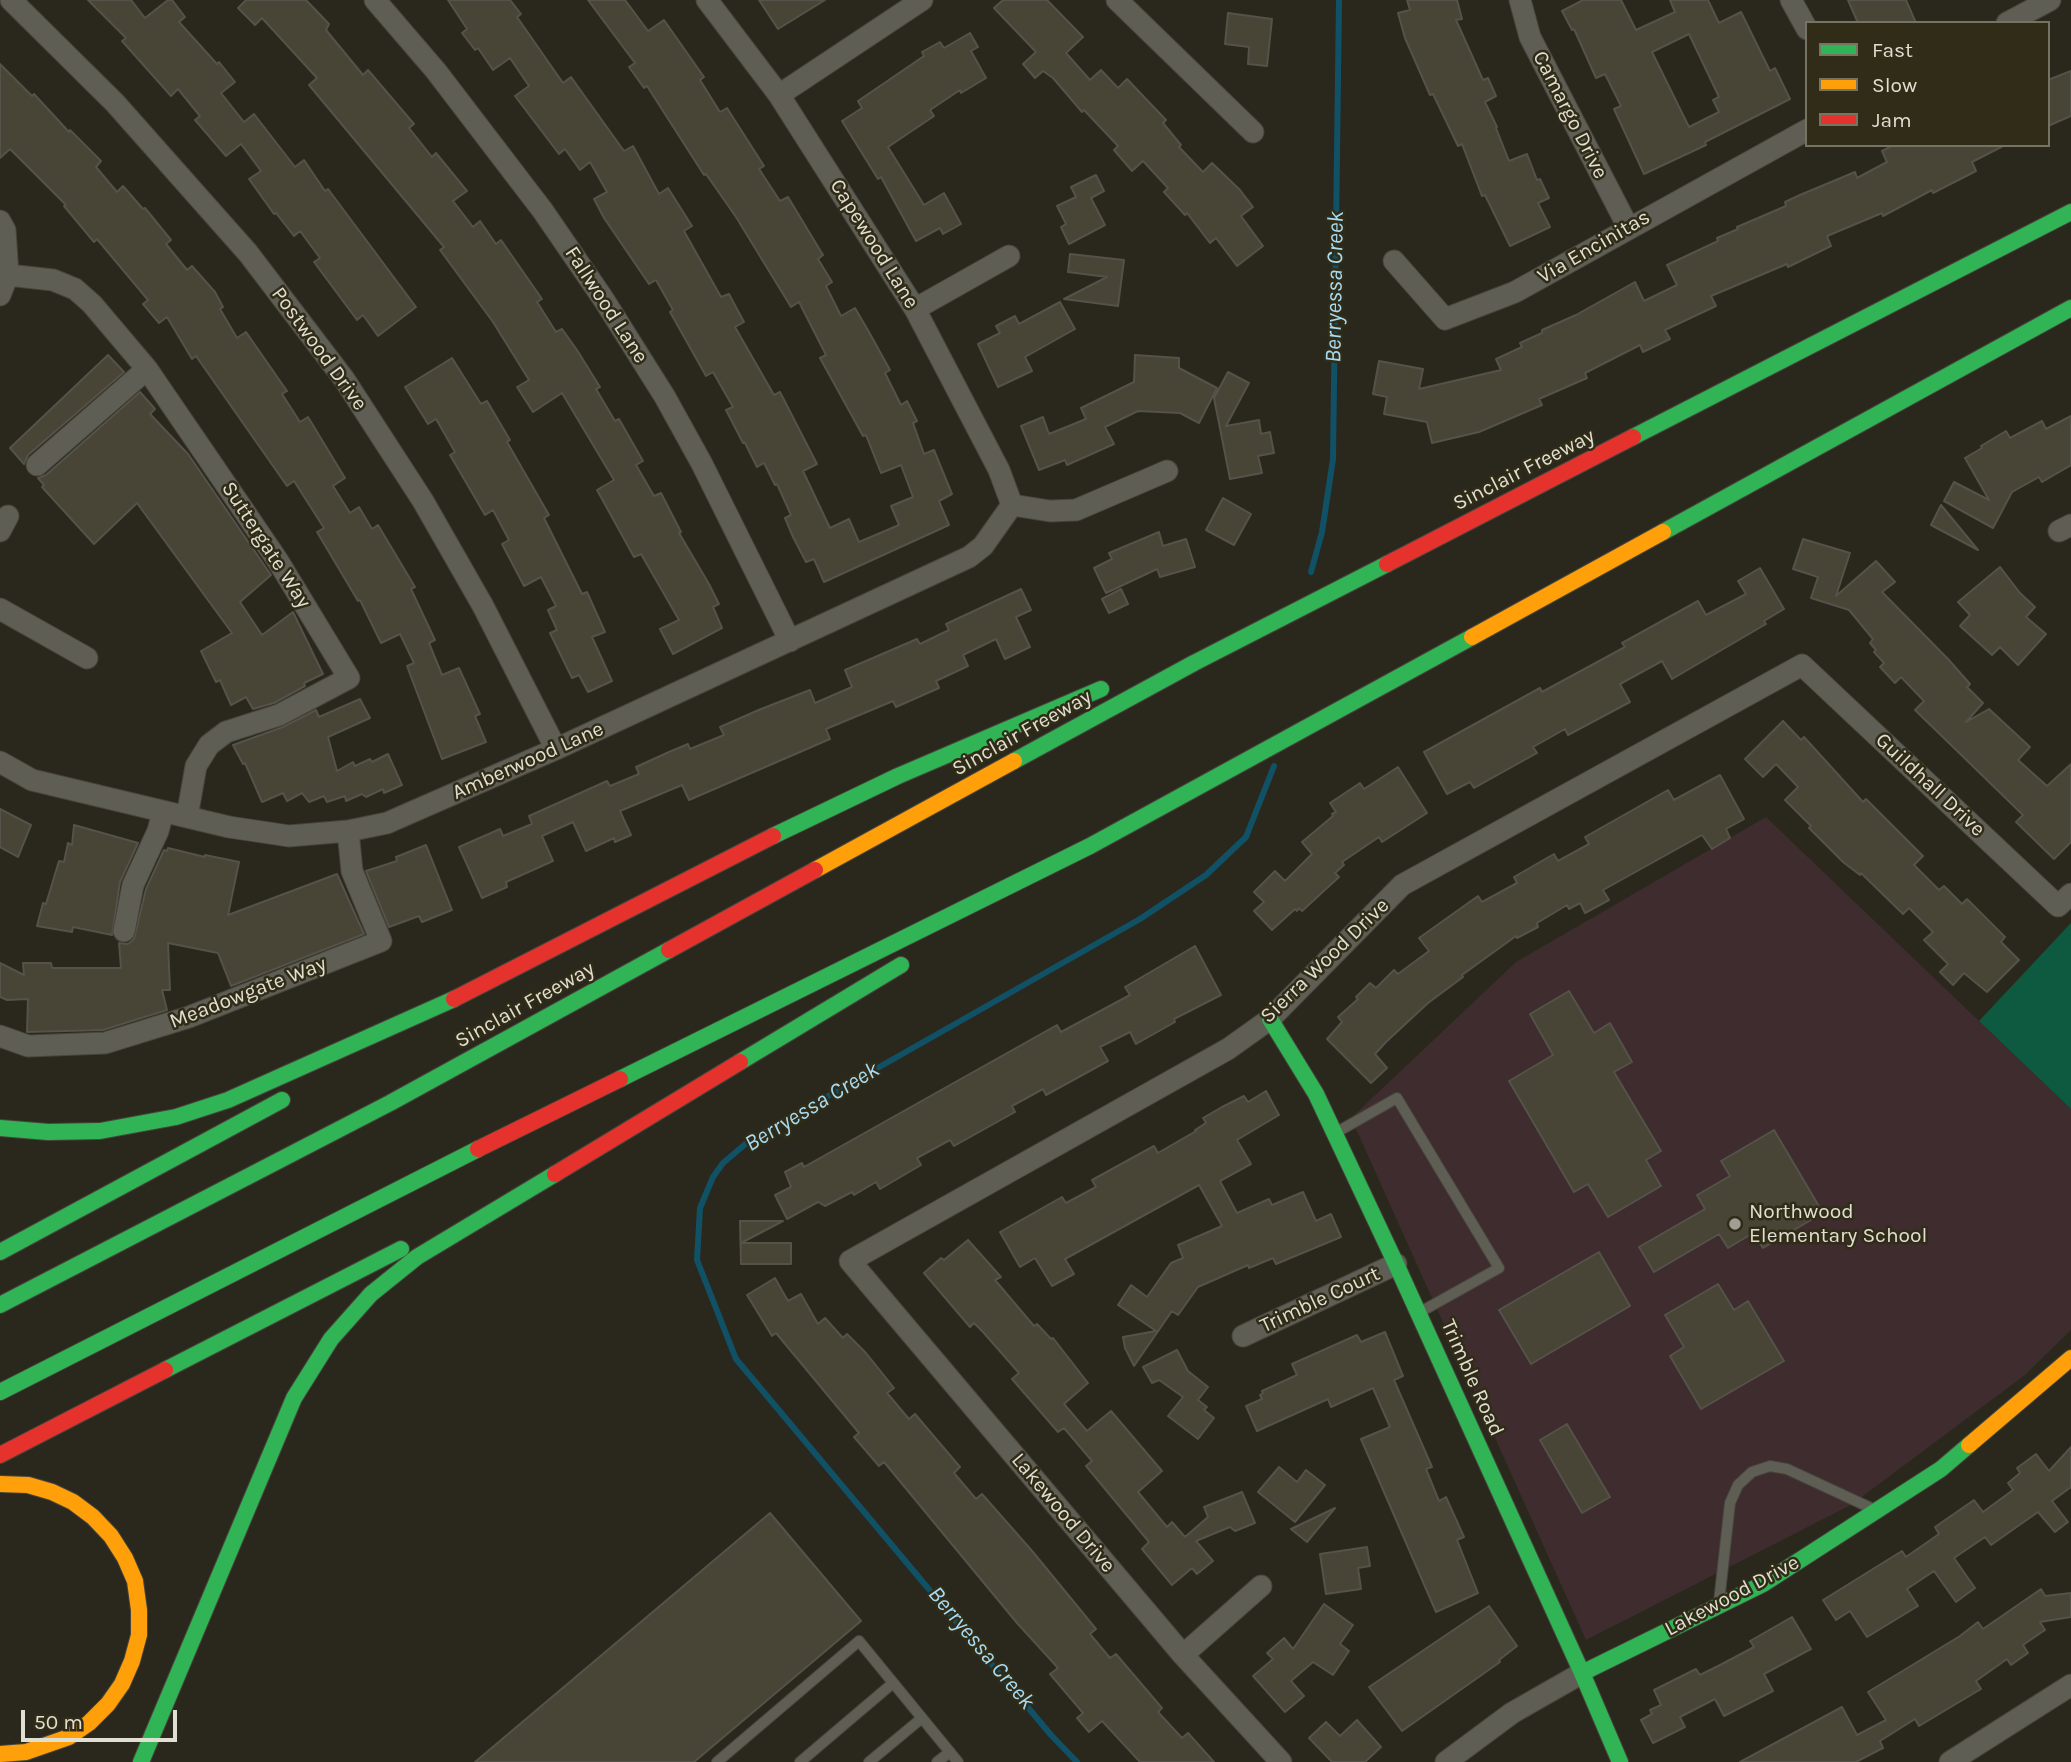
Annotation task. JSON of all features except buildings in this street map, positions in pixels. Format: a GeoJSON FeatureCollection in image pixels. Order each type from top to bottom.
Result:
{"type":"FeatureCollection","features":[{"type":"Feature","properties":{"kind":"main road","name":"Sinclair Freeway"},"geometry":{"type":"LineString","coordinates":[[0,1305],[390,1103],[1194,663],[2071,212]]}},
{"type":"Feature","properties":{"kind":"main road"},"geometry":{"type":"LineString","coordinates":[[0,1392],[432,1172],[1090,846],[2071,308]]}},
{"type":"Feature","properties":{"kind":"main road"},"geometry":{"type":"LineString","coordinates":[[0,1128],[74,1132],[125,1128],[176,1117],[228,1100],[465,994],[801,822],[898,776],[1101,689],[1194,663]]}},
{"type":"Feature","properties":{"kind":"main road"},"geometry":{"type":"LineString","coordinates":[[958,930],[1090,846]]}},
{"type":"Feature","properties":{"kind":"main road"},"geometry":{"type":"LineString","coordinates":[[141,1762],[294,1398],[331,1339],[371,1294],[417,1257],[913,958]]}},
{"type":"Feature","properties":{"kind":"main road"},"geometry":{"type":"LineString","coordinates":[[348,1064],[398,1038],[465,994]]}},
{"type":"Feature","properties":{"kind":"main road","name":"Trimble Road"},"geometry":{"type":"LineString","coordinates":[[1270,1019],[1315,1094],[1335,1134],[1419,1313],[1620,1762]]}},
{"type":"Feature","properties":{"kind":"main road"},"geometry":{"type":"LineString","coordinates":[[0,1252],[299,1091]]}},
{"type":"Feature","properties":{"kind":"main road"},"geometry":{"type":"LineString","coordinates":[[0,1455],[583,1156]]}},
{"type":"Feature","properties":{"kind":"main road","name":"Lakewood Drive"},"geometry":{"type":"LineString","coordinates":[[1582,1673],[1763,1584],[1877,1511],[1941,1469],[2071,1358]]}},
{"type":"Feature","properties":{"kind":"main road"},"geometry":{"type":"LineString","coordinates":[[0,1484],[28,1485],[52,1492],[73,1502],[93,1517],[111,1536],[125,1558],[135,1581],[139,1610],[139,1635],[132,1661],[122,1684],[108,1704],[89,1723],[69,1737],[26,1752],[0,1754]]}},
{"type":"Feature","properties":{"kind":"street","name":"Postwood Drive"},"geometry":{"type":"LineString","coordinates":[[11,0],[115,103],[239,243],[344,379],[423,501],[483,606],[556,749]]}},
{"type":"Feature","properties":{"kind":"street","name":"Fallwood Lane"},"geometry":{"type":"LineString","coordinates":[[375,0],[436,71],[502,157],[604,300],[665,397],[702,464],[790,641]]}},
{"type":"Feature","properties":{"kind":"street","name":"Capewood Lane"},"geometry":{"type":"LineString","coordinates":[[707,0],[779,95],[915,309],[999,470],[1012,505]]}},
{"type":"Feature","properties":{"kind":"street"},"geometry":{"type":"LineString","coordinates":[[779,95],[922,0]]}},
{"type":"Feature","properties":{"kind":"street"},"geometry":{"type":"LineString","coordinates":[[1117,0],[1253,132]]}},
{"type":"Feature","properties":{"kind":"street","name":"Camargo Drive"},"geometry":{"type":"LineString","coordinates":[[1520,0],[1530,37],[1628,227]]}},
{"type":"Feature","properties":{"kind":"street"},"geometry":{"type":"LineString","coordinates":[[1791,0],[1805,25]]}},
{"type":"Feature","properties":{"kind":"street"},"geometry":{"type":"LineString","coordinates":[[2011,21],[2050,0]]}},
{"type":"Feature","properties":{"kind":"street","name":"Via Encinitas"},"geometry":{"type":"LineString","coordinates":[[1394,261],[1446,319],[1515,292],[1805,131]]}},
{"type":"Feature","properties":{"kind":"street"},"geometry":{"type":"LineString","coordinates":[[0,220],[5,230],[8,275],[0,295]]}},
{"type":"Feature","properties":{"kind":"street"},"geometry":{"type":"LineString","coordinates":[[915,309],[1009,256]]}},
{"type":"Feature","properties":{"kind":"street","name":"Suttergate Way"},"geometry":{"type":"LineString","coordinates":[[8,275],[54,280],[75,289],[92,304],[147,369],[278,561],[349,678],[279,715],[226,732],[209,745],[196,766],[187,817]]}},
{"type":"Feature","properties":{"kind":"street"},"geometry":{"type":"LineString","coordinates":[[37,465],[147,369]]}},
{"type":"Feature","properties":{"kind":"street"},"geometry":{"type":"LineString","coordinates":[[1012,505],[1076,510],[1167,471]]}},
{"type":"Feature","properties":{"kind":"street","name":"Amberwood Lane"},"geometry":{"type":"LineString","coordinates":[[0,762],[32,780],[229,827],[289,836],[348,831],[387,823],[556,749],[969,557],[983,546],[1012,505]]}},
{"type":"Feature","properties":{"kind":"street"},"geometry":{"type":"LineString","coordinates":[[0,609],[87,657]]}},
{"type":"Feature","properties":{"kind":"street","name":"Guildhall Drive"},"geometry":{"type":"LineString","coordinates":[[1802,665],[2064,900]]}},
{"type":"Feature","properties":{"kind":"street","name":"Sierra Wood Drive"},"geometry":{"type":"LineString","coordinates":[[850,1261],[1228,1049],[1270,1019],[1402,885],[1802,665]]}},
{"type":"Feature","properties":{"kind":"street"},"geometry":{"type":"LineString","coordinates":[[124,931],[133,885],[158,831],[163,812]]}},
{"type":"Feature","properties":{"kind":"street","name":"Meadowgate Way"},"geometry":{"type":"LineString","coordinates":[[0,1036],[28,1045],[105,1043],[189,1017],[381,941],[352,871],[348,831]]}},
{"type":"Feature","properties":{"kind":"street","name":"Lakewood Drive"},"geometry":{"type":"LineString","coordinates":[[850,1261],[1184,1656],[1281,1762]]}},
{"type":"Feature","properties":{"kind":"street","name":"Trimble Court"},"geometry":{"type":"LineString","coordinates":[[1243,1336],[1396,1264]]}},
{"type":"Feature","properties":{"kind":"street"},"geometry":{"type":"LineString","coordinates":[[1184,1656],[1261,1586]]}},
{"type":"Feature","properties":{"kind":"street","name":"Lakewood Drive"},"geometry":{"type":"LineString","coordinates":[[1446,1762],[1512,1713],[1582,1673]]}},
{"type":"Feature","properties":{"kind":"street"},"geometry":{"type":"LineString","coordinates":[[1950,1762],[2071,1685]]}},
{"type":"Feature","properties":{"kind":"lane"},"geometry":{"type":"LineString","coordinates":[[1335,1134],[1397,1098],[1499,1268],[1419,1313]]}},
{"type":"Feature","properties":{"kind":"lane"},"geometry":{"type":"LineString","coordinates":[[1719,1606],[1730,1503],[1738,1485],[1752,1472],[1770,1466],[1787,1469],[1877,1511]]}},
{"type":"Feature","properties":{"kind":"lane"},"geometry":{"type":"LineString","coordinates":[[717,1762],[859,1641],[958,1762]]}},
{"type":"Feature","properties":{"kind":"lane"},"geometry":{"type":"LineString","coordinates":[[800,1762],[893,1684]]}},
{"type":"Feature","properties":{"kind":"lane"},"geometry":{"type":"LineString","coordinates":[[869,1762],[922,1718]]}},
{"type":"Feature","properties":{"kind":"lane"},"geometry":{"type":"LineString","coordinates":[[937,1762],[950,1752]]}},
{"type":"Feature","properties":{"kind":"shaded area","name":"Northwood Elementary School"},"geometry":{"type":"Polygon","coordinates":[[[1766,817],[2071,1109],[2071,1330],[2025,1375],[1851,1505],[1586,1640],[1351,1118],[1516,962],[1766,817]]]}},
{"type":"Feature","properties":{"kind":"green space"},"geometry":{"type":"Polygon","coordinates":[[[2071,923],[2071,1109],[1979,1021],[2071,923]]]}},
{"type":"Feature","properties":{"kind":"waterway","name":"Berryessa Creek"},"geometry":{"type":"LineString","coordinates":[[1311,572],[1322,532],[1333,459],[1339,0]]}},
{"type":"Feature","properties":{"kind":"waterway","name":"Berryessa Creek"},"geometry":{"type":"LineString","coordinates":[[1077,1762],[1051,1735],[736,1359],[697,1260],[700,1208],[713,1177],[723,1163],[749,1141],[1140,919],[1206,875],[1246,837],[1274,766]]}},
{"type":"Feature","properties":{"kind":"traffic: fast"},"geometry":{"type":"LineString","coordinates":[[1633,437],[2071,212]]}},
{"type":"Feature","properties":{"kind":"traffic: fast"},"geometry":{"type":"LineString","coordinates":[[1663,532],[2071,308]]}},
{"type":"Feature","properties":{"kind":"traffic: fast"},"geometry":{"type":"LineString","coordinates":[[1014,761],[1194,663],[1387,564]]}},
{"type":"Feature","properties":{"kind":"traffic: fast"},"geometry":{"type":"LineString","coordinates":[[620,1079],[1090,846],[1472,637]]}},
{"type":"Feature","properties":{"kind":"traffic: fast"},"geometry":{"type":"LineString","coordinates":[[773,836],[898,776],[1101,689]]}},
{"type":"Feature","properties":{"kind":"traffic: fast"},"geometry":{"type":"LineString","coordinates":[[0,1305],[390,1103],[669,950]]}},
{"type":"Feature","properties":{"kind":"traffic: fast"},"geometry":{"type":"LineString","coordinates":[[740,1062],[901,965]]}},
{"type":"Feature","properties":{"kind":"traffic: fast"},"geometry":{"type":"LineString","coordinates":[[0,1128],[48,1132],[100,1131],[176,1117],[228,1100],[454,999]]}},
{"type":"Feature","properties":{"kind":"traffic: fast"},"geometry":{"type":"LineString","coordinates":[[1270,1019],[1316,1094],[1396,1264],[1620,1762]]}},
{"type":"Feature","properties":{"kind":"traffic: fast"},"geometry":{"type":"LineString","coordinates":[[0,1252],[282,1100]]}},
{"type":"Feature","properties":{"kind":"traffic: fast"},"geometry":{"type":"LineString","coordinates":[[0,1392],[478,1149]]}},
{"type":"Feature","properties":{"kind":"traffic: fast"},"geometry":{"type":"LineString","coordinates":[[141,1762],[294,1398],[331,1339],[371,1294],[417,1257],[555,1174]]}},
{"type":"Feature","properties":{"kind":"traffic: fast"},"geometry":{"type":"LineString","coordinates":[[165,1370],[401,1249]]}},
{"type":"Feature","properties":{"kind":"traffic: fast"},"geometry":{"type":"LineString","coordinates":[[1582,1673],[1763,1584],[1941,1469],[1969,1445]]}},
{"type":"Feature","properties":{"kind":"traffic: slow"},"geometry":{"type":"LineString","coordinates":[[1472,637],[1663,532]]}},
{"type":"Feature","properties":{"kind":"traffic: slow"},"geometry":{"type":"LineString","coordinates":[[815,870],[1014,761]]}},
{"type":"Feature","properties":{"kind":"traffic: slow"},"geometry":{"type":"LineString","coordinates":[[1969,1445],[2071,1358]]}},
{"type":"Feature","properties":{"kind":"traffic: slow"},"geometry":{"type":"LineString","coordinates":[[0,1484],[28,1485],[52,1492],[73,1502],[93,1517],[111,1536],[125,1558],[135,1581],[139,1610],[139,1635],[132,1661],[122,1684],[108,1704],[89,1723],[69,1737],[26,1752],[0,1754]]}},
{"type":"Feature","properties":{"kind":"traffic: jam"},"geometry":{"type":"LineString","coordinates":[[1387,564],[1633,437]]}},
{"type":"Feature","properties":{"kind":"traffic: jam"},"geometry":{"type":"LineString","coordinates":[[454,999],[773,836]]}},
{"type":"Feature","properties":{"kind":"traffic: jam"},"geometry":{"type":"LineString","coordinates":[[669,950],[815,870]]}},
{"type":"Feature","properties":{"kind":"traffic: jam"},"geometry":{"type":"LineString","coordinates":[[555,1174],[740,1062]]}},
{"type":"Feature","properties":{"kind":"traffic: jam"},"geometry":{"type":"LineString","coordinates":[[478,1149],[620,1079]]}},
{"type":"Feature","properties":{"kind":"traffic: jam"},"geometry":{"type":"LineString","coordinates":[[0,1455],[165,1370]]}},
{"type":"Feature","properties":{"kind":"place","name":"Northwood Elementary School"},"geometry":{"type":"Point","coordinates":[1735,1224]}}]}
